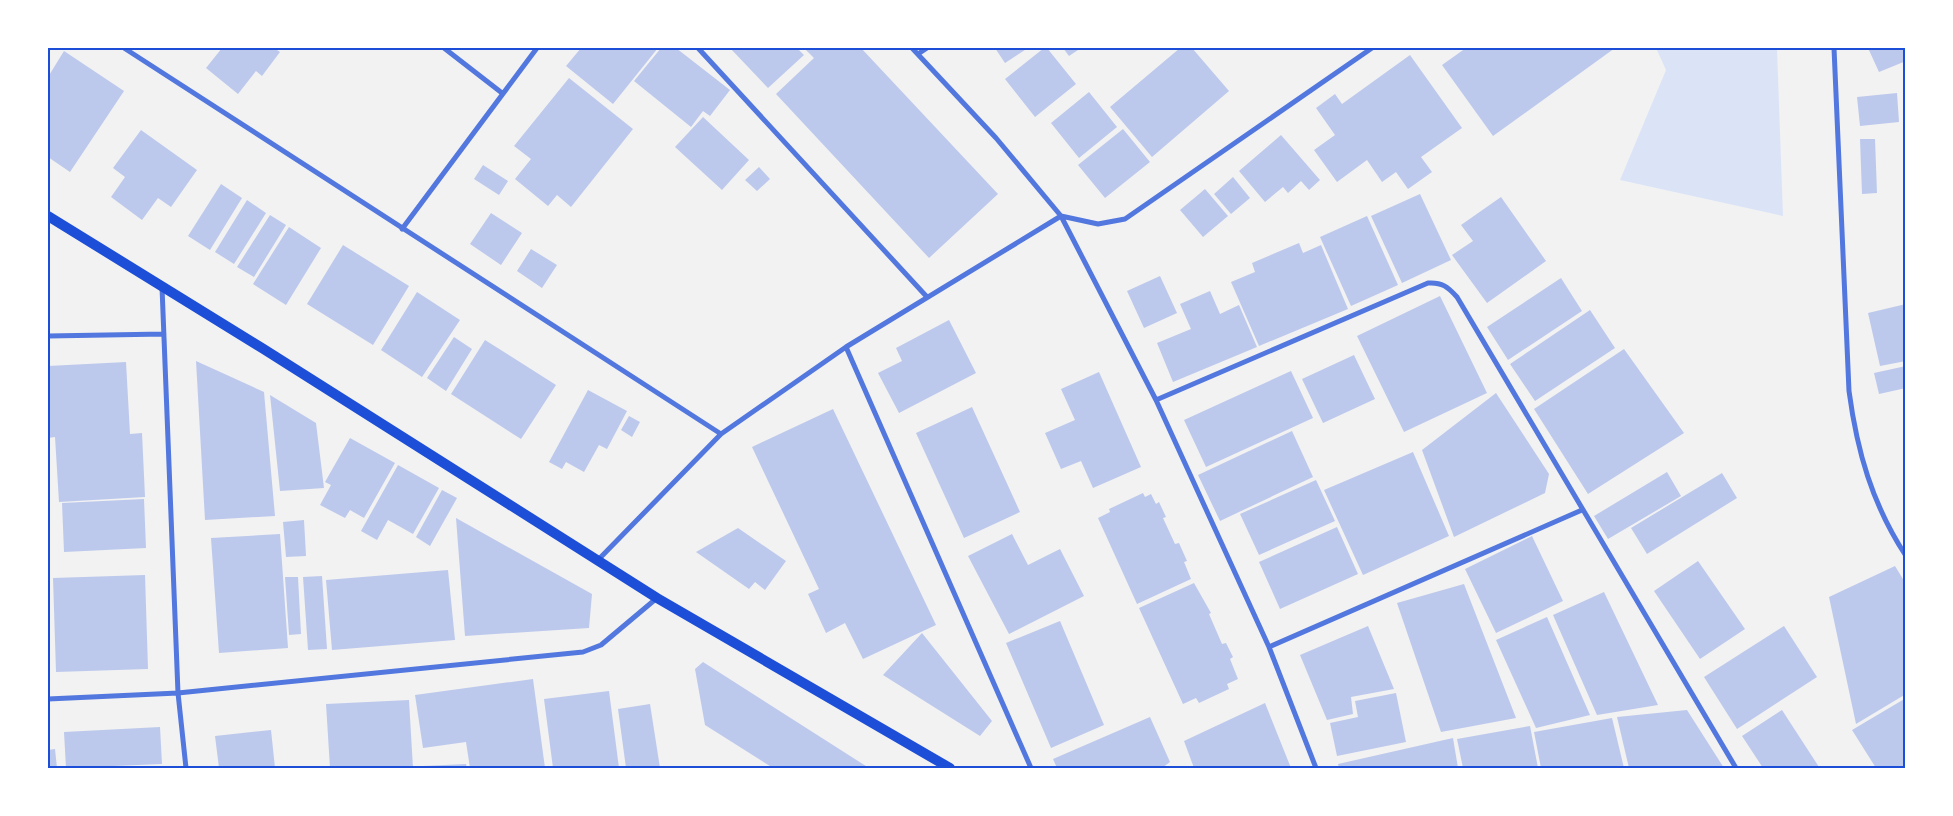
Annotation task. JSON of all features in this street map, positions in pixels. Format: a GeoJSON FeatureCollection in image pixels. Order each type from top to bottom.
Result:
{"type":"FeatureCollection","features":[{"type":"Feature","properties":{"kind":"main road"},"geometry":{"type":"LineString","coordinates":[[48,216],[657,598],[950,768]]}},
{"type":"Feature","properties":{"kind":"street"},"geometry":{"type":"LineString","coordinates":[[124,48],[402,230],[721,434]]}},
{"type":"Feature","properties":{"kind":"street"},"geometry":{"type":"LineString","coordinates":[[444,48],[502,93]]}},
{"type":"Feature","properties":{"kind":"street"},"geometry":{"type":"LineString","coordinates":[[402,230],[537,48]]}},
{"type":"Feature","properties":{"kind":"street"},"geometry":{"type":"LineString","coordinates":[[698,48],[927,297]]}},
{"type":"Feature","properties":{"kind":"street"},"geometry":{"type":"LineString","coordinates":[[912,48],[996,138],[1061,216],[1156,400],[1269,647],[1316,768]]}},
{"type":"Feature","properties":{"kind":"street"},"geometry":{"type":"LineString","coordinates":[[918,54],[927,48]]}},
{"type":"Feature","properties":{"kind":"street"},"geometry":{"type":"LineString","coordinates":[[598,560],[721,434],[846,347],[1061,216],[1098,224],[1125,219],[1372,48]]}},
{"type":"Feature","properties":{"kind":"street"},"geometry":{"type":"LineString","coordinates":[[1834,48],[1849,391],[1856,438],[1878,507],[1906,556]]}},
{"type":"Feature","properties":{"kind":"street"},"geometry":{"type":"LineString","coordinates":[[1156,400],[1428,284],[1438,282],[1448,287],[1457,297],[1736,768]]}},
{"type":"Feature","properties":{"kind":"street"},"geometry":{"type":"LineString","coordinates":[[162,286],[178,693],[186,768]]}},
{"type":"Feature","properties":{"kind":"street"},"geometry":{"type":"LineString","coordinates":[[48,336],[164,334]]}},
{"type":"Feature","properties":{"kind":"street"},"geometry":{"type":"LineString","coordinates":[[846,347],[1031,768]]}},
{"type":"Feature","properties":{"kind":"street"},"geometry":{"type":"LineString","coordinates":[[1269,647],[1582,510]]}},
{"type":"Feature","properties":{"kind":"street"},"geometry":{"type":"LineString","coordinates":[[48,699],[178,693],[583,652],[601,645],[657,598]]}},
{"type":"Feature","properties":{"kind":"shaded area"},"geometry":{"type":"Polygon","coordinates":[[[1656,48],[1777,48],[1783,216],[1620,180],[1666,70],[1656,48]]]}},
{"type":"Feature","properties":{"kind":"building"},"geometry":{"type":"Polygon","coordinates":[[[222,48],[274,48],[280,52],[262,76],[256,71],[238,94],[206,68],[222,48]]]}},
{"type":"Feature","properties":{"kind":"building"},"geometry":{"type":"Polygon","coordinates":[[[581,48],[658,48],[613,104],[566,66],[581,48]]]}},
{"type":"Feature","properties":{"kind":"building"},"geometry":{"type":"Polygon","coordinates":[[[661,48],[676,48],[730,90],[710,116],[703,111],[691,127],[634,81],[661,48]]]}},
{"type":"Feature","properties":{"kind":"building"},"geometry":{"type":"Polygon","coordinates":[[[730,48],[797,48],[804,55],[768,88],[730,48]]]}},
{"type":"Feature","properties":{"kind":"building"},"geometry":{"type":"Polygon","coordinates":[[[804,48],[861,48],[998,194],[929,258],[776,94],[814,58],[804,48]]]}},
{"type":"Feature","properties":{"kind":"building"},"geometry":{"type":"Polygon","coordinates":[[[995,48],[1028,48],[1005,63],[995,48]]]}},
{"type":"Feature","properties":{"kind":"building"},"geometry":{"type":"Polygon","coordinates":[[[1044,48],[1047,48],[1076,84],[1035,117],[1005,79],[1044,48]]]}},
{"type":"Feature","properties":{"kind":"building"},"geometry":{"type":"Polygon","coordinates":[[[1063,48],[1081,48],[1069,56],[1063,48]]]}},
{"type":"Feature","properties":{"kind":"building"},"geometry":{"type":"Polygon","coordinates":[[[1180,48],[1192,48],[1229,91],[1152,157],[1110,107],[1180,48]]]}},
{"type":"Feature","properties":{"kind":"building"},"geometry":{"type":"Polygon","coordinates":[[[1466,48],[1615,48],[1493,136],[1442,65],[1466,48]]]}},
{"type":"Feature","properties":{"kind":"building"},"geometry":{"type":"Polygon","coordinates":[[[1868,48],[1906,48],[1906,61],[1879,72],[1868,48]]]}},
{"type":"Feature","properties":{"kind":"building"},"geometry":{"type":"Polygon","coordinates":[[[64,51],[124,91],[70,172],[48,157],[48,77],[64,51]]]}},
{"type":"Feature","properties":{"kind":"building"},"geometry":{"type":"Polygon","coordinates":[[[1410,55],[1462,128],[1421,157],[1432,172],[1408,189],[1396,172],[1382,182],[1367,160],[1337,182],[1314,150],[1335,135],[1316,108],[1335,94],[1342,104],[1410,55]]]}},
{"type":"Feature","properties":{"kind":"building"},"geometry":{"type":"Polygon","coordinates":[[[569,78],[633,129],[571,207],[557,195],[548,206],[515,179],[531,159],[514,146],[569,78]]]}},
{"type":"Feature","properties":{"kind":"building"},"geometry":{"type":"Polygon","coordinates":[[[1089,92],[1117,127],[1079,158],[1051,123],[1089,92]]]}},
{"type":"Feature","properties":{"kind":"building"},"geometry":{"type":"Polygon","coordinates":[[[1897,93],[1899,122],[1860,126],[1857,97],[1897,93]]]}},
{"type":"Feature","properties":{"kind":"building"},"geometry":{"type":"Polygon","coordinates":[[[703,117],[749,160],[722,190],[675,147],[703,117]]]}},
{"type":"Feature","properties":{"kind":"building"},"geometry":{"type":"Polygon","coordinates":[[[1123,129],[1150,162],[1105,198],[1078,165],[1123,129]]]}},
{"type":"Feature","properties":{"kind":"building"},"geometry":{"type":"Polygon","coordinates":[[[141,130],[197,170],[171,207],[158,198],[142,220],[111,197],[125,177],[113,168],[141,130]]]}},
{"type":"Feature","properties":{"kind":"building"},"geometry":{"type":"Polygon","coordinates":[[[1281,135],[1320,180],[1309,190],[1301,181],[1288,193],[1283,187],[1265,202],[1239,171],[1281,135]]]}},
{"type":"Feature","properties":{"kind":"building"},"geometry":{"type":"Polygon","coordinates":[[[1860,139],[1875,139],[1877,193],[1862,194],[1860,139]]]}},
{"type":"Feature","properties":{"kind":"building"},"geometry":{"type":"Polygon","coordinates":[[[483,165],[508,181],[499,195],[474,179],[483,165]]]}},
{"type":"Feature","properties":{"kind":"building"},"geometry":{"type":"Polygon","coordinates":[[[759,167],[770,179],[757,191],[745,180],[759,167]]]}},
{"type":"Feature","properties":{"kind":"building"},"geometry":{"type":"Polygon","coordinates":[[[1233,177],[1250,198],[1231,214],[1214,194],[1233,177]]]}},
{"type":"Feature","properties":{"kind":"building"},"geometry":{"type":"Polygon","coordinates":[[[221,184],[242,198],[210,250],[188,236],[221,184]]]}},
{"type":"Feature","properties":{"kind":"building"},"geometry":{"type":"Polygon","coordinates":[[[1205,189],[1228,216],[1203,237],[1180,210],[1205,189]]]}},
{"type":"Feature","properties":{"kind":"building"},"geometry":{"type":"Polygon","coordinates":[[[1420,194],[1451,260],[1402,283],[1371,216],[1420,194]]]}},
{"type":"Feature","properties":{"kind":"building"},"geometry":{"type":"Polygon","coordinates":[[[1501,197],[1546,261],[1487,303],[1452,255],[1473,241],[1461,225],[1501,197]]]}},
{"type":"Feature","properties":{"kind":"building"},"geometry":{"type":"Polygon","coordinates":[[[247,200],[266,213],[234,264],[215,252],[247,200]]]}},
{"type":"Feature","properties":{"kind":"building"},"geometry":{"type":"Polygon","coordinates":[[[491,213],[522,233],[501,265],[470,244],[491,213]]]}},
{"type":"Feature","properties":{"kind":"building"},"geometry":{"type":"Polygon","coordinates":[[[270,215],[286,225],[254,277],[237,267],[270,215]]]}},
{"type":"Feature","properties":{"kind":"building"},"geometry":{"type":"Polygon","coordinates":[[[1367,216],[1398,285],[1351,306],[1320,237],[1367,216]]]}},
{"type":"Feature","properties":{"kind":"building"},"geometry":{"type":"Polygon","coordinates":[[[289,227],[321,248],[286,305],[253,284],[289,227]]]}},
{"type":"Feature","properties":{"kind":"building"},"geometry":{"type":"Polygon","coordinates":[[[1299,243],[1303,253],[1321,245],[1348,309],[1259,346],[1231,282],[1255,272],[1252,263],[1299,243]]]}},
{"type":"Feature","properties":{"kind":"building"},"geometry":{"type":"Polygon","coordinates":[[[343,245],[409,286],[373,345],[307,304],[343,245]]]}},
{"type":"Feature","properties":{"kind":"building"},"geometry":{"type":"Polygon","coordinates":[[[531,249],[557,265],[542,288],[517,271],[531,249]]]}},
{"type":"Feature","properties":{"kind":"building"},"geometry":{"type":"Polygon","coordinates":[[[1160,276],[1177,313],[1144,328],[1127,291],[1160,276]]]}},
{"type":"Feature","properties":{"kind":"building"},"geometry":{"type":"Polygon","coordinates":[[[1561,278],[1582,311],[1508,360],[1487,327],[1561,278]]]}},
{"type":"Feature","properties":{"kind":"building"},"geometry":{"type":"Polygon","coordinates":[[[1210,291],[1220,314],[1239,305],[1257,347],[1173,382],[1157,343],[1191,329],[1180,304],[1210,291]]]}},
{"type":"Feature","properties":{"kind":"building"},"geometry":{"type":"Polygon","coordinates":[[[417,292],[460,320],[422,377],[381,350],[417,292]]]}},
{"type":"Feature","properties":{"kind":"building"},"geometry":{"type":"Polygon","coordinates":[[[1440,296],[1487,393],[1404,432],[1357,336],[1440,296]]]}},
{"type":"Feature","properties":{"kind":"building"},"geometry":{"type":"Polygon","coordinates":[[[1906,304],[1906,361],[1880,366],[1868,313],[1906,304]]]}},
{"type":"Feature","properties":{"kind":"building"},"geometry":{"type":"Polygon","coordinates":[[[1590,310],[1615,348],[1535,401],[1510,364],[1590,310]]]}},
{"type":"Feature","properties":{"kind":"building"},"geometry":{"type":"Polygon","coordinates":[[[949,320],[976,373],[899,413],[878,373],[902,361],[896,348],[949,320]]]}},
{"type":"Feature","properties":{"kind":"building"},"geometry":{"type":"Polygon","coordinates":[[[454,337],[472,349],[446,391],[427,378],[454,337]]]}},
{"type":"Feature","properties":{"kind":"building"},"geometry":{"type":"Polygon","coordinates":[[[485,340],[556,385],[521,439],[451,394],[485,340]]]}},
{"type":"Feature","properties":{"kind":"building"},"geometry":{"type":"Polygon","coordinates":[[[1624,349],[1684,433],[1588,494],[1534,409],[1624,349]]]}},
{"type":"Feature","properties":{"kind":"building"},"geometry":{"type":"Polygon","coordinates":[[[1354,355],[1375,399],[1323,423],[1302,379],[1354,355]]]}},
{"type":"Feature","properties":{"kind":"building"},"geometry":{"type":"Polygon","coordinates":[[[196,361],[264,392],[275,516],[205,520],[196,361]]]}},
{"type":"Feature","properties":{"kind":"building"},"geometry":{"type":"Polygon","coordinates":[[[126,362],[130,434],[142,433],[145,497],[59,502],[55,437],[48,438],[48,366],[126,362]]]}},
{"type":"Feature","properties":{"kind":"building"},"geometry":{"type":"Polygon","coordinates":[[[1906,366],[1906,388],[1879,394],[1874,373],[1906,366]]]}},
{"type":"Feature","properties":{"kind":"building"},"geometry":{"type":"Polygon","coordinates":[[[1291,371],[1313,418],[1206,467],[1184,420],[1291,371]]]}},
{"type":"Feature","properties":{"kind":"building"},"geometry":{"type":"Polygon","coordinates":[[[1099,372],[1141,467],[1093,488],[1081,461],[1061,469],[1045,433],[1075,420],[1061,389],[1099,372]]]}},
{"type":"Feature","properties":{"kind":"building"},"geometry":{"type":"Polygon","coordinates":[[[588,390],[627,411],[607,449],[599,445],[584,472],[566,462],[562,469],[549,462],[588,390]]]}},
{"type":"Feature","properties":{"kind":"building"},"geometry":{"type":"Polygon","coordinates":[[[1496,393],[1549,474],[1545,493],[1454,537],[1422,450],[1496,393]]]}},
{"type":"Feature","properties":{"kind":"building"},"geometry":{"type":"Polygon","coordinates":[[[270,395],[316,423],[324,488],[280,491],[270,395]]]}},
{"type":"Feature","properties":{"kind":"building"},"geometry":{"type":"Polygon","coordinates":[[[972,407],[1020,512],[964,538],[916,433],[972,407]]]}},
{"type":"Feature","properties":{"kind":"building"},"geometry":{"type":"Polygon","coordinates":[[[833,409],[936,625],[863,659],[845,623],[826,633],[808,594],[819,589],[752,447],[833,409]]]}},
{"type":"Feature","properties":{"kind":"building"},"geometry":{"type":"Polygon","coordinates":[[[629,416],[640,422],[632,437],[621,430],[629,416]]]}},
{"type":"Feature","properties":{"kind":"building"},"geometry":{"type":"Polygon","coordinates":[[[1292,431],[1313,477],[1220,521],[1198,475],[1292,431]]]}},
{"type":"Feature","properties":{"kind":"building"},"geometry":{"type":"Polygon","coordinates":[[[350,438],[395,463],[364,518],[350,510],[345,518],[320,505],[331,485],[325,482],[350,438]]]}},
{"type":"Feature","properties":{"kind":"building"},"geometry":{"type":"Polygon","coordinates":[[[1413,452],[1449,536],[1363,575],[1324,490],[1413,452]]]}},
{"type":"Feature","properties":{"kind":"building"},"geometry":{"type":"Polygon","coordinates":[[[398,465],[439,488],[413,534],[388,520],[377,540],[361,531],[398,465]]]}},
{"type":"Feature","properties":{"kind":"building"},"geometry":{"type":"Polygon","coordinates":[[[1667,472],[1681,496],[1608,539],[1594,516],[1667,472]]]}},
{"type":"Feature","properties":{"kind":"building"},"geometry":{"type":"Polygon","coordinates":[[[1722,473],[1737,498],[1647,554],[1631,528],[1722,473]]]}},
{"type":"Feature","properties":{"kind":"building"},"geometry":{"type":"Polygon","coordinates":[[[1316,480],[1335,521],[1259,555],[1240,514],[1316,480]]]}},
{"type":"Feature","properties":{"kind":"building"},"geometry":{"type":"Polygon","coordinates":[[[442,490],[457,498],[430,546],[416,537],[442,490]]]}},
{"type":"Feature","properties":{"kind":"building"},"geometry":{"type":"Polygon","coordinates":[[[1143,493],[1145,497],[1151,494],[1156,504],[1159,502],[1166,517],[1163,518],[1175,544],[1179,543],[1187,561],[1184,562],[1191,579],[1137,604],[1098,518],[1110,512],[1109,509],[1143,493]]]}},
{"type":"Feature","properties":{"kind":"building"},"geometry":{"type":"Polygon","coordinates":[[[144,499],[146,548],[64,552],[62,503],[144,499]]]}},
{"type":"Feature","properties":{"kind":"building"},"geometry":{"type":"Polygon","coordinates":[[[456,518],[592,594],[589,628],[465,636],[456,518]]]}},
{"type":"Feature","properties":{"kind":"building"},"geometry":{"type":"Polygon","coordinates":[[[304,520],[306,556],[286,557],[283,522],[304,520]]]}},
{"type":"Feature","properties":{"kind":"building"},"geometry":{"type":"Polygon","coordinates":[[[1337,527],[1358,574],[1280,609],[1259,562],[1337,527]]]}},
{"type":"Feature","properties":{"kind":"building"},"geometry":{"type":"Polygon","coordinates":[[[738,528],[786,561],[765,590],[755,582],[749,589],[696,552],[738,528]]]}},
{"type":"Feature","properties":{"kind":"building"},"geometry":{"type":"Polygon","coordinates":[[[280,534],[288,648],[219,653],[211,538],[280,534]]]}},
{"type":"Feature","properties":{"kind":"building"},"geometry":{"type":"Polygon","coordinates":[[[1012,534],[1028,565],[1060,549],[1084,596],[1009,634],[968,556],[1012,534]]]}},
{"type":"Feature","properties":{"kind":"building"},"geometry":{"type":"Polygon","coordinates":[[[1532,536],[1563,601],[1496,633],[1465,569],[1532,536]]]}},
{"type":"Feature","properties":{"kind":"building"},"geometry":{"type":"Polygon","coordinates":[[[1698,561],[1745,629],[1700,659],[1654,591],[1698,561]]]}},
{"type":"Feature","properties":{"kind":"building"},"geometry":{"type":"Polygon","coordinates":[[[1895,566],[1906,584],[1906,694],[1856,724],[1829,597],[1895,566]]]}},
{"type":"Feature","properties":{"kind":"building"},"geometry":{"type":"Polygon","coordinates":[[[448,570],[455,640],[332,650],[326,580],[448,570]]]}},
{"type":"Feature","properties":{"kind":"building"},"geometry":{"type":"Polygon","coordinates":[[[145,575],[148,669],[56,672],[53,578],[145,575]]]}},
{"type":"Feature","properties":{"kind":"building"},"geometry":{"type":"Polygon","coordinates":[[[322,576],[327,649],[308,650],[303,577],[322,576]]]}},
{"type":"Feature","properties":{"kind":"building"},"geometry":{"type":"Polygon","coordinates":[[[285,577],[298,577],[301,634],[289,635],[285,577]]]}},
{"type":"Feature","properties":{"kind":"building"},"geometry":{"type":"Polygon","coordinates":[[[1194,583],[1211,613],[1209,614],[1222,644],[1226,643],[1233,657],[1230,659],[1238,679],[1227,684],[1229,689],[1199,703],[1196,698],[1183,704],[1139,608],[1194,583]]]}},
{"type":"Feature","properties":{"kind":"building"},"geometry":{"type":"Polygon","coordinates":[[[1464,584],[1516,718],[1441,732],[1397,603],[1464,584]]]}},
{"type":"Feature","properties":{"kind":"building"},"geometry":{"type":"Polygon","coordinates":[[[1604,592],[1658,705],[1597,715],[1553,615],[1604,592]]]}},
{"type":"Feature","properties":{"kind":"building"},"geometry":{"type":"Polygon","coordinates":[[[1547,617],[1590,715],[1536,728],[1496,640],[1547,617]]]}},
{"type":"Feature","properties":{"kind":"building"},"geometry":{"type":"Polygon","coordinates":[[[1060,621],[1104,725],[1051,748],[1006,643],[1060,621]]]}},
{"type":"Feature","properties":{"kind":"building"},"geometry":{"type":"Polygon","coordinates":[[[1368,626],[1394,689],[1351,697],[1353,714],[1327,720],[1300,655],[1368,626]]]}},
{"type":"Feature","properties":{"kind":"building"},"geometry":{"type":"Polygon","coordinates":[[[1784,626],[1817,677],[1737,729],[1704,677],[1784,626]]]}},
{"type":"Feature","properties":{"kind":"building"},"geometry":{"type":"Polygon","coordinates":[[[922,633],[992,721],[980,736],[883,675],[922,633]]]}},
{"type":"Feature","properties":{"kind":"building"},"geometry":{"type":"Polygon","coordinates":[[[703,662],[869,768],[773,768],[705,725],[695,669],[703,662]]]}},
{"type":"Feature","properties":{"kind":"building"},"geometry":{"type":"Polygon","coordinates":[[[533,679],[545,768],[470,768],[466,742],[423,748],[415,695],[533,679]]]}},
{"type":"Feature","properties":{"kind":"building"},"geometry":{"type":"Polygon","coordinates":[[[609,691],[619,768],[553,768],[544,699],[609,691]]]}},
{"type":"Feature","properties":{"kind":"building"},"geometry":{"type":"Polygon","coordinates":[[[1396,693],[1406,742],[1337,756],[1330,723],[1358,717],[1355,701],[1396,693]]]}},
{"type":"Feature","properties":{"kind":"building"},"geometry":{"type":"Polygon","coordinates":[[[1906,698],[1906,768],[1876,768],[1852,730],[1906,698]]]}},
{"type":"Feature","properties":{"kind":"building"},"geometry":{"type":"Polygon","coordinates":[[[409,700],[413,768],[330,768],[326,704],[409,700]]]}},
{"type":"Feature","properties":{"kind":"building"},"geometry":{"type":"Polygon","coordinates":[[[1265,703],[1291,768],[1194,768],[1184,741],[1265,703]]]}},
{"type":"Feature","properties":{"kind":"building"},"geometry":{"type":"Polygon","coordinates":[[[650,704],[660,768],[626,768],[618,709],[650,704]]]}},
{"type":"Feature","properties":{"kind":"building"},"geometry":{"type":"Polygon","coordinates":[[[1687,710],[1724,768],[1629,768],[1617,717],[1687,710]]]}},
{"type":"Feature","properties":{"kind":"building"},"geometry":{"type":"Polygon","coordinates":[[[1782,710],[1819,767],[1763,768],[1742,736],[1782,710]]]}},
{"type":"Feature","properties":{"kind":"building"},"geometry":{"type":"Polygon","coordinates":[[[1150,717],[1170,762],[1162,768],[1057,768],[1053,759],[1150,717]]]}},
{"type":"Feature","properties":{"kind":"building"},"geometry":{"type":"Polygon","coordinates":[[[1612,718],[1624,768],[1541,768],[1534,732],[1612,718]]]}},
{"type":"Feature","properties":{"kind":"building"},"geometry":{"type":"Polygon","coordinates":[[[1530,726],[1538,768],[1463,768],[1457,739],[1530,726]]]}},
{"type":"Feature","properties":{"kind":"building"},"geometry":{"type":"Polygon","coordinates":[[[160,727],[162,764],[66,768],[64,732],[160,727]]]}},
{"type":"Feature","properties":{"kind":"building"},"geometry":{"type":"Polygon","coordinates":[[[271,730],[275,768],[219,768],[215,736],[271,730]]]}},
{"type":"Feature","properties":{"kind":"building"},"geometry":{"type":"Polygon","coordinates":[[[1453,738],[1458,768],[1339,768],[1338,764],[1453,738]]]}},
{"type":"Feature","properties":{"kind":"building"},"geometry":{"type":"Polygon","coordinates":[[[55,749],[57,768],[48,768],[48,750],[55,749]]]}},
{"type":"Feature","properties":{"kind":"building"},"geometry":{"type":"Polygon","coordinates":[[[466,764],[467,768],[424,768],[423,766],[466,764]]]}}]}
